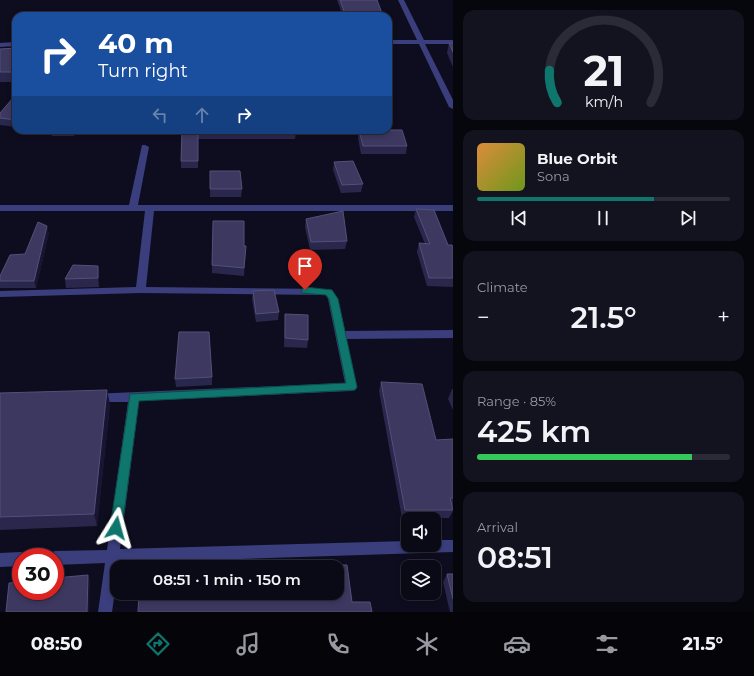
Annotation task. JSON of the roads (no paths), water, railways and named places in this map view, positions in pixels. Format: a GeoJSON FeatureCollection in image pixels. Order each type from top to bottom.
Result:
{"type":"FeatureCollection","features":[{"type":"Feature","properties":{"kind":"street"},"geometry":{"type":"LineString","coordinates":[[401,0],[453,107]]}},
{"type":"Feature","properties":{"kind":"street"},"geometry":{"type":"LineString","coordinates":[[392,42],[453,42]]}},
{"type":"Feature","properties":{"kind":"street"},"geometry":{"type":"LineString","coordinates":[[0,45],[12,44]]}},
{"type":"Feature","properties":{"kind":"street"},"geometry":{"type":"LineString","coordinates":[[133,208],[145,147]]}},
{"type":"Feature","properties":{"kind":"street"},"geometry":{"type":"LineString","coordinates":[[0,208],[453,208]]}},
{"type":"Feature","properties":{"kind":"street"},"geometry":{"type":"LineString","coordinates":[[141,290],[150,208]]}},
{"type":"Feature","properties":{"kind":"street"},"geometry":{"type":"LineString","coordinates":[[0,294],[141,290],[320,290],[329,292],[333,299],[352,387],[134,397],[87,397]]}},
{"type":"Feature","properties":{"kind":"street"},"geometry":{"type":"LineString","coordinates":[[341,335],[453,334]]}},
{"type":"Feature","properties":{"kind":"street"},"geometry":{"type":"LineString","coordinates":[[105,612],[134,397]]}},
{"type":"Feature","properties":{"kind":"street"},"geometry":{"type":"LineString","coordinates":[[64,558],[453,546]]}},
{"type":"Feature","properties":{"kind":"street"},"geometry":{"type":"LineString","coordinates":[[0,560],[12,560]]}}]}
